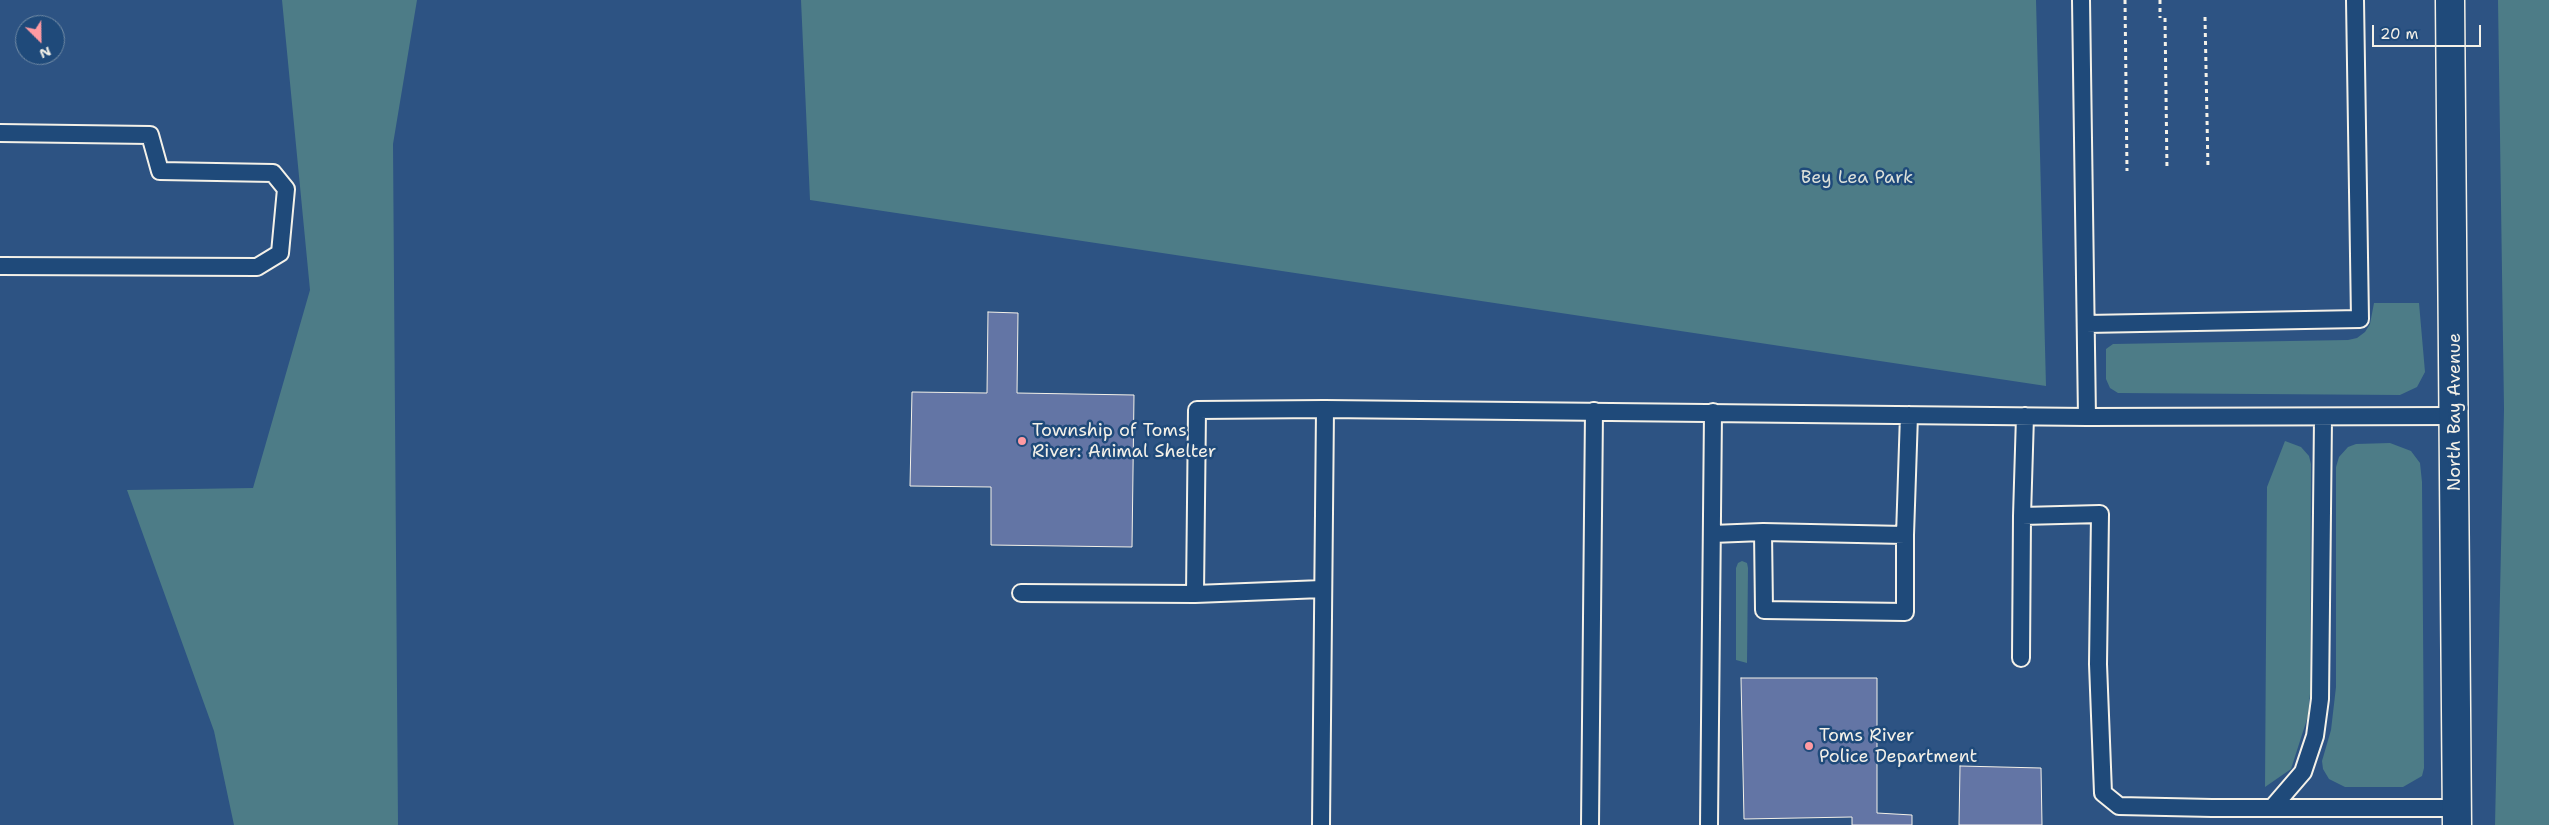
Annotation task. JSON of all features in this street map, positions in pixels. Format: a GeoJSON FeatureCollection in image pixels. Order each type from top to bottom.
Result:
{"type":"FeatureCollection","features":[{"type":"Feature","properties":{"kind":"street","name":"North Bay Avenue"},"geometry":{"type":"LineString","coordinates":[[2450,0],[2457,817]]}},
{"type":"Feature","properties":{"kind":"lane"},"geometry":{"type":"LineString","coordinates":[[2081,0],[2087,417]]}},
{"type":"Feature","properties":{"kind":"lane"},"geometry":{"type":"LineString","coordinates":[[2086,324],[2360,319],[2355,0]]}},
{"type":"Feature","properties":{"kind":"lane"},"geometry":{"type":"LineString","coordinates":[[0,133],[150,135],[160,171],[273,173],[286,189],[280,253],[257,266],[0,266]]}},
{"type":"Feature","properties":{"kind":"lane"},"geometry":{"type":"LineString","coordinates":[[1195,594],[1197,410],[1594,411],[2087,417],[2323,418],[2455,416]]}},
{"type":"Feature","properties":{"kind":"lane"},"geometry":{"type":"LineString","coordinates":[[1321,825],[1325,410]]}},
{"type":"Feature","properties":{"kind":"lane"},"geometry":{"type":"LineString","coordinates":[[1590,825],[1594,411]]}},
{"type":"Feature","properties":{"kind":"lane"},"geometry":{"type":"LineString","coordinates":[[1709,825],[1713,412]]}},
{"type":"Feature","properties":{"kind":"lane"},"geometry":{"type":"LineString","coordinates":[[1762,532],[1764,610],[1905,612],[1905,535],[1909,415]]}},
{"type":"Feature","properties":{"kind":"lane"},"geometry":{"type":"LineString","coordinates":[[2021,658],[2025,416]]}},
{"type":"Feature","properties":{"kind":"lane"},"geometry":{"type":"LineString","coordinates":[[2272,808],[2303,772],[2315,736],[2320,699],[2323,418]]}},
{"type":"Feature","properties":{"kind":"lane"},"geometry":{"type":"LineString","coordinates":[[2022,516],[2100,514],[2098,664],[2103,793],[2119,806],[2272,808],[2457,817]]}},
{"type":"Feature","properties":{"kind":"lane"},"geometry":{"type":"LineString","coordinates":[[1712,534],[1762,532],[1905,535]]}},
{"type":"Feature","properties":{"kind":"lane"},"geometry":{"type":"LineString","coordinates":[[1021,593],[1195,594],[1322,589]]}},
{"type":"Feature","properties":{"kind":"path"},"geometry":{"type":"LineString","coordinates":[[2125,0],[2127,171]]}},
{"type":"Feature","properties":{"kind":"path"},"geometry":{"type":"LineString","coordinates":[[2160,0],[2160,18]]}},
{"type":"Feature","properties":{"kind":"path"},"geometry":{"type":"LineString","coordinates":[[2205,17],[2208,169]]}},
{"type":"Feature","properties":{"kind":"path"},"geometry":{"type":"LineString","coordinates":[[2165,18],[2167,170]]}},
{"type":"Feature","properties":{"kind":"green space"},"geometry":{"type":"Polygon","coordinates":[[[282,0],[417,0],[393,144],[398,825],[234,825],[214,731],[127,490],[253,488],[310,290],[282,0]]]}},
{"type":"Feature","properties":{"kind":"green space","name":"Bey Lea Park"},"geometry":{"type":"Polygon","coordinates":[[[801,0],[2036,0],[2046,386],[810,200],[801,0]]]}},
{"type":"Feature","properties":{"kind":"green space"},"geometry":{"type":"Polygon","coordinates":[[[2498,0],[2549,0],[2549,825],[2495,825],[2504,409],[2498,0]]]}},
{"type":"Feature","properties":{"kind":"green space"},"geometry":{"type":"Polygon","coordinates":[[[2374,303],[2419,303],[2425,372],[2417,387],[2400,395],[2118,393],[2110,388],[2106,379],[2106,349],[2113,344],[2348,340],[2357,338],[2365,332],[2370,324],[2374,303]]]}},
{"type":"Feature","properties":{"kind":"green space"},"geometry":{"type":"Polygon","coordinates":[[[2285,441],[2301,447],[2309,456],[2311,464],[2310,694],[2308,716],[2291,769],[2265,787],[2267,487],[2285,441]]]}},
{"type":"Feature","properties":{"kind":"green space"},"geometry":{"type":"Polygon","coordinates":[[[2390,443],[2411,451],[2420,463],[2422,482],[2424,768],[2422,776],[2403,787],[2345,787],[2329,779],[2323,769],[2322,761],[2331,730],[2336,687],[2336,467],[2339,457],[2348,447],[2356,444],[2390,443]]]}},
{"type":"Feature","properties":{"kind":"green space"},"geometry":{"type":"Polygon","coordinates":[[[1742,561],[1747,563],[1748,568],[1747,663],[1736,660],[1736,568],[1738,563],[1742,561]]]}},
{"type":"Feature","properties":{"kind":"building","name":"Township of Toms River: Animal Shelter"},"geometry":{"type":"Polygon","coordinates":[[[988,312],[1018,313],[1017,393],[1134,395],[1132,547],[991,545],[991,487],[910,486],[912,392],[987,393],[988,312]]]}},
{"type":"Feature","properties":{"kind":"building","name":"Toms River Police Department"},"geometry":{"type":"Polygon","coordinates":[[[1741,678],[1877,678],[1877,813],[1912,815],[1912,825],[1852,825],[1852,817],[1744,819],[1741,678]]]}},
{"type":"Feature","properties":{"kind":"building","name":"Toms River Police Department"},"geometry":{"type":"Polygon","coordinates":[[[1960,766],[2041,768],[2042,825],[1959,825],[1960,766]]]}},
{"type":"Feature","properties":{"kind":"place","name":"Township of Toms River: Animal Shelter"},"geometry":{"type":"Point","coordinates":[1022,441]}},
{"type":"Feature","properties":{"kind":"place","name":"Toms River Police Department"},"geometry":{"type":"Point","coordinates":[1809,746]}}]}
